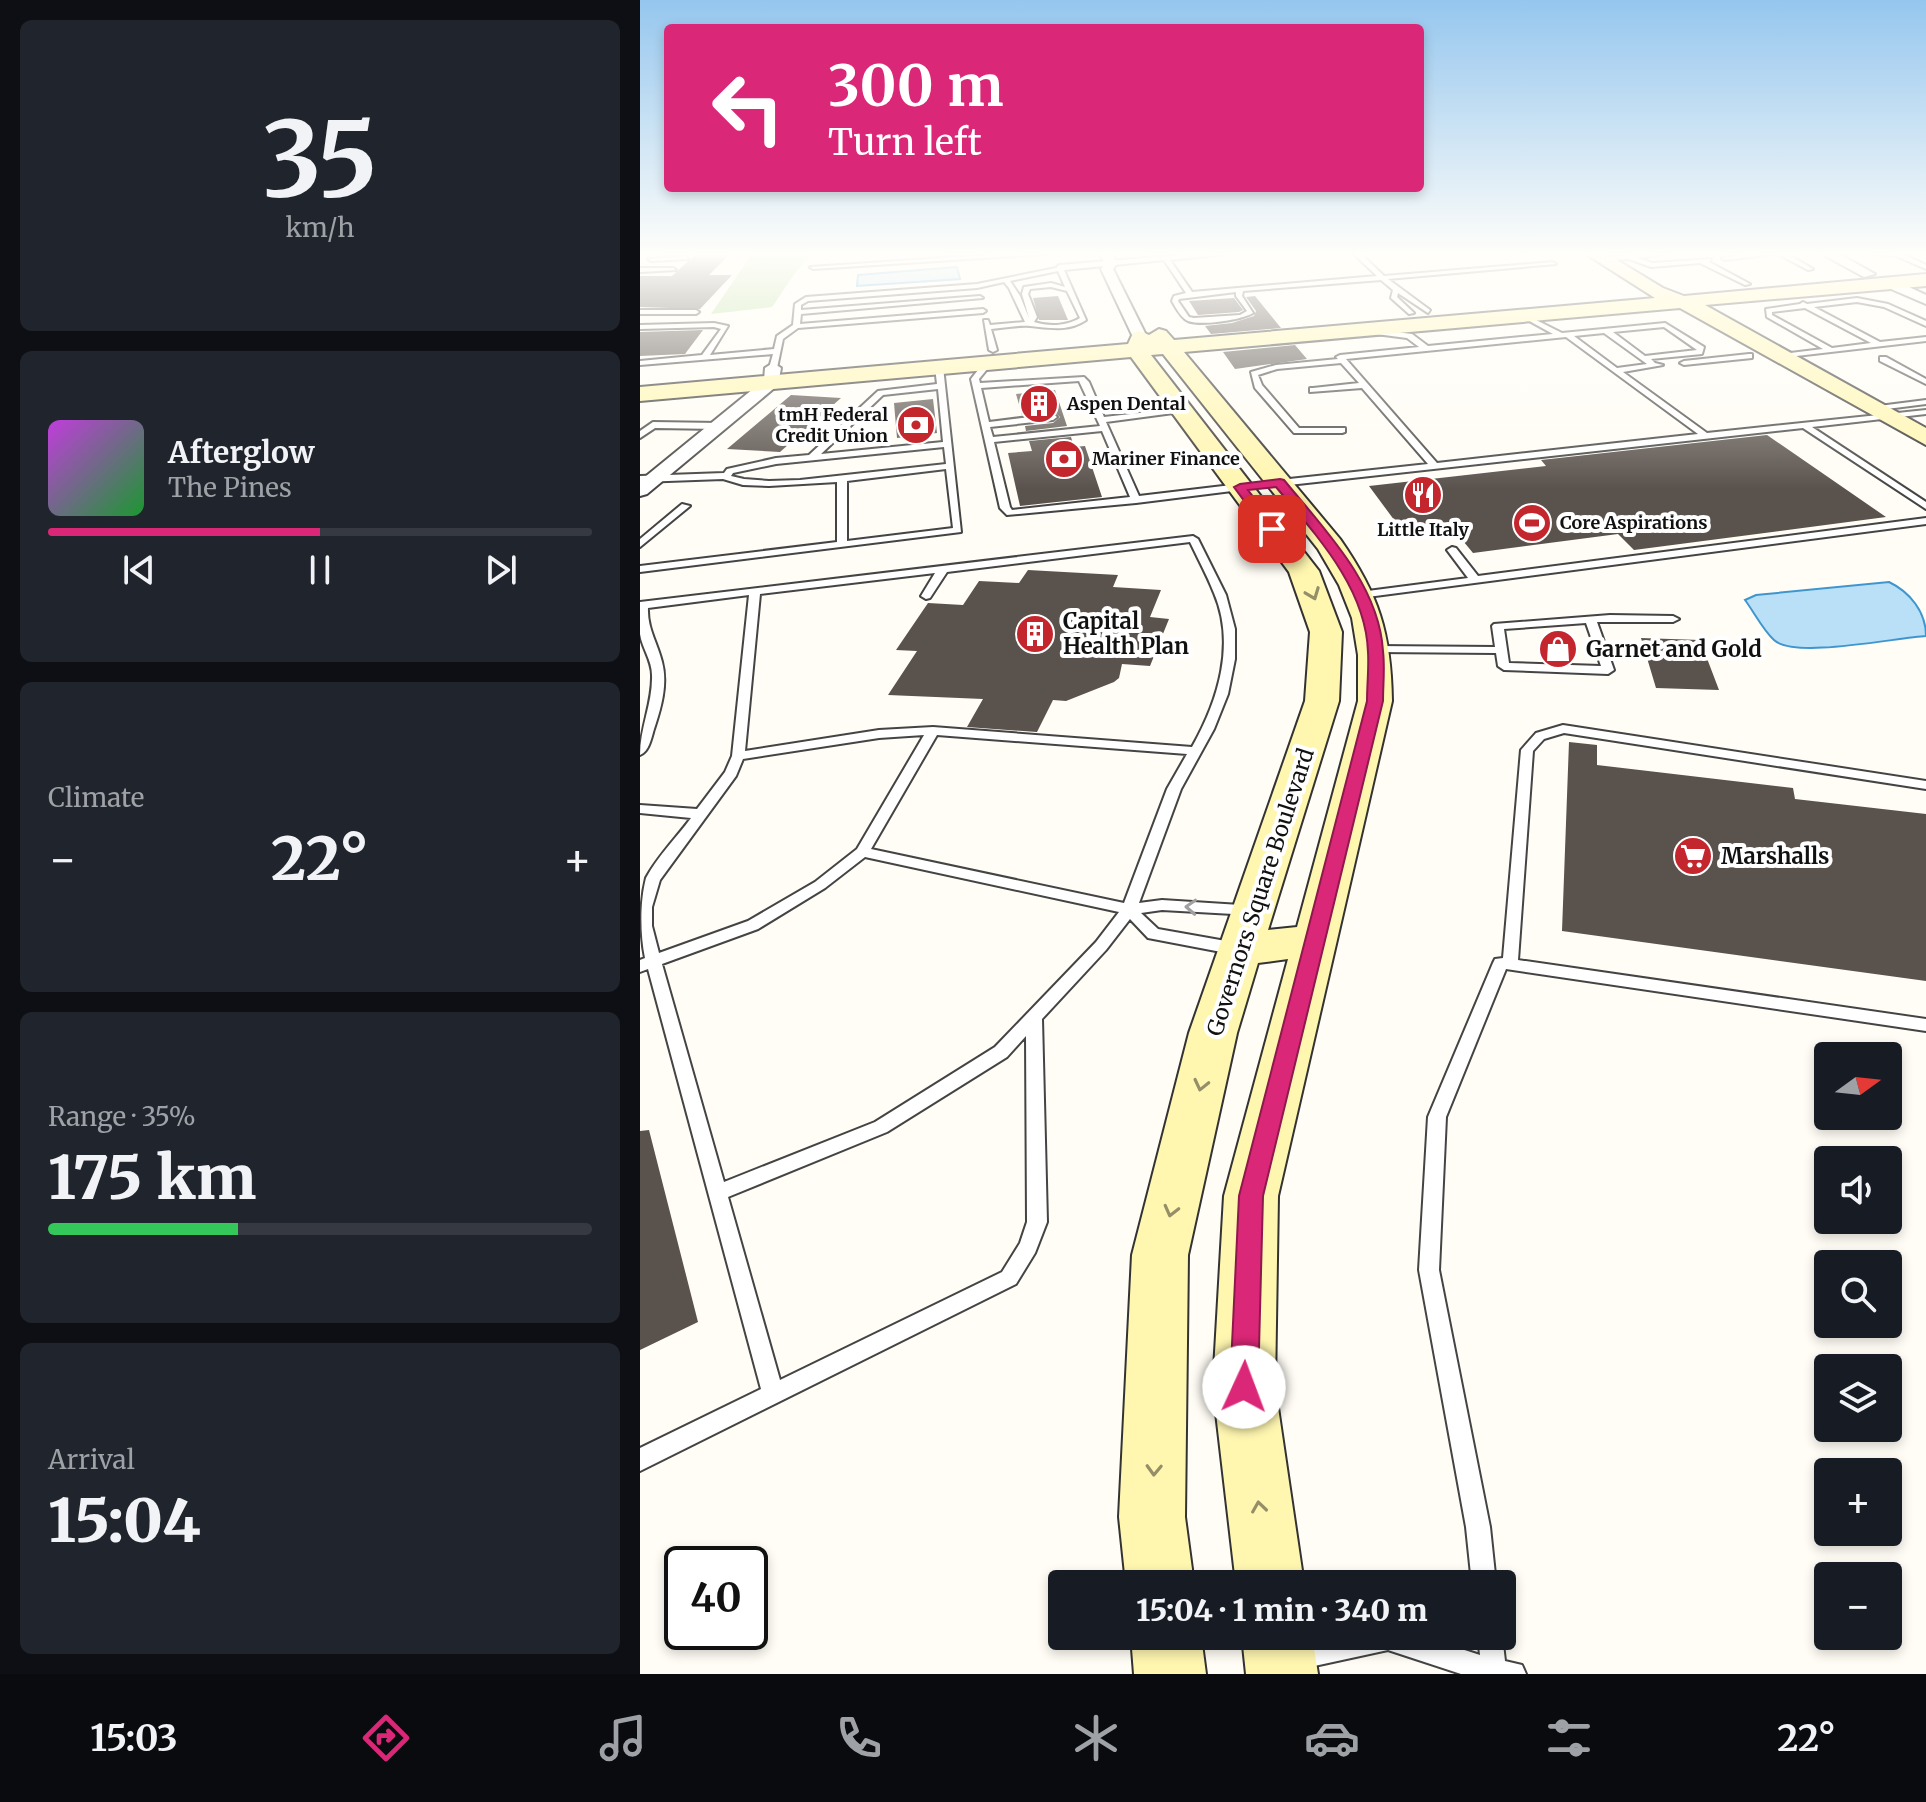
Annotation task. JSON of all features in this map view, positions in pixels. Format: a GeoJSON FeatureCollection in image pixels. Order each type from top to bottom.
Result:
{"type":"FeatureCollection","features":[{"type":"Feature","properties":{"kind":"main road"},"geometry":{"type":"LineString","coordinates":[[640,380],[774,367],[990,356],[1220,332]]}},
{"type":"Feature","properties":{"kind":"main road"},"geometry":{"type":"LineString","coordinates":[[1152,339],[1309,332]]}},
{"type":"Feature","properties":{"kind":"main road"},"geometry":{"type":"LineString","coordinates":[[1715,332],[1749,356],[1926,438]]}},
{"type":"Feature","properties":{"kind":"main road"},"geometry":{"type":"LineString","coordinates":[[1738,332],[1873,414],[1926,458]]}},
{"type":"Feature","properties":{"kind":"main road","name":"Governors Square Boulevard"},"geometry":{"type":"LineString","coordinates":[[1152,339],[1181,410],[1304,571],[1326,632],[1322,701],[1213,1033],[1160,1255],[1152,1517],[1158,1570]]}},
{"type":"Feature","properties":{"kind":"main road","name":"Governors Square Boulevard"},"geometry":{"type":"LineString","coordinates":[[1152,339],[1280,483],[1330,545],[1360,595],[1376,649],[1375,701],[1251,1196],[1244,1387],[1268,1570]]}},
{"type":"Feature","properties":{"kind":"main road"},"geometry":{"type":"LineString","coordinates":[[640,394],[774,367],[940,377],[990,356]]}},
{"type":"Feature","properties":{"kind":"main road"},"geometry":{"type":"LineString","coordinates":[[1240,487],[1280,483]]}},
{"type":"Feature","properties":{"kind":"main road"},"geometry":{"type":"LineString","coordinates":[[1325,649],[1376,649]]}},
{"type":"Feature","properties":{"kind":"main road"},"geometry":{"type":"LineString","coordinates":[[1247,930],[1314,940]]}},
{"type":"Feature","properties":{"kind":"main road"},"geometry":{"type":"LineString","coordinates":[[1167,1650],[1170,1674]]}},
{"type":"Feature","properties":{"kind":"street","name":"Governors Square Boulevard"},"geometry":{"type":"LineString","coordinates":[[1148,332],[1152,339]]}},
{"type":"Feature","properties":{"kind":"street"},"geometry":{"type":"LineString","coordinates":[[645,483],[719,426],[774,367]]}},
{"type":"Feature","properties":{"kind":"lane"},"geometry":{"type":"LineString","coordinates":[[705,357],[722,332]]}},
{"type":"Feature","properties":{"kind":"lane"},"geometry":{"type":"LineString","coordinates":[[640,363],[705,357],[774,367],[780,338],[788,332]]}},
{"type":"Feature","properties":{"kind":"lane"},"geometry":{"type":"LineString","coordinates":[[988,332],[990,356],[975,379],[1005,508],[1010,513],[1240,487]]}},
{"type":"Feature","properties":{"kind":"lane"},"geometry":{"type":"LineString","coordinates":[[1376,332],[1409,336],[1427,349]]}},
{"type":"Feature","properties":{"kind":"lane"},"geometry":{"type":"LineString","coordinates":[[1439,332],[1443,347]]}},
{"type":"Feature","properties":{"kind":"lane"},"geometry":{"type":"LineString","coordinates":[[1559,332],[1704,435]]}},
{"type":"Feature","properties":{"kind":"lane"},"geometry":{"type":"LineString","coordinates":[[1434,465],[1340,357],[1595,332]]}},
{"type":"Feature","properties":{"kind":"lane"},"geometry":{"type":"LineString","coordinates":[[1608,332],[1655,366]]}},
{"type":"Feature","properties":{"kind":"lane"},"geometry":{"type":"LineString","coordinates":[[1644,358],[1699,352],[1701,349],[1676,332]]}},
{"type":"Feature","properties":{"kind":"lane"},"geometry":{"type":"LineString","coordinates":[[1798,332],[1832,351]]}},
{"type":"Feature","properties":{"kind":"lane"},"geometry":{"type":"LineString","coordinates":[[1856,332],[1880,345]]}},
{"type":"Feature","properties":{"kind":"lane"},"geometry":{"type":"LineString","coordinates":[[1782,356],[1926,339]]}},
{"type":"Feature","properties":{"kind":"lane"},"geometry":{"type":"LineString","coordinates":[[1616,370],[1749,356]]}},
{"type":"Feature","properties":{"kind":"lane"},"geometry":{"type":"LineString","coordinates":[[1883,359],[1926,382]]}},
{"type":"Feature","properties":{"kind":"lane"},"geometry":{"type":"LineString","coordinates":[[1342,430],[1306,431],[1299,428],[1269,393],[1258,386],[1254,374],[1263,370],[1343,361]]}},
{"type":"Feature","properties":{"kind":"lane"},"geometry":{"type":"LineString","coordinates":[[1907,371],[1926,369]]}},
{"type":"Feature","properties":{"kind":"lane"},"geometry":{"type":"LineString","coordinates":[[640,569],[958,530],[940,377],[881,393],[811,458]]}},
{"type":"Feature","properties":{"kind":"lane"},"geometry":{"type":"LineString","coordinates":[[977,386],[1081,379],[1085,382],[1136,500]]}},
{"type":"Feature","properties":{"kind":"lane"},"geometry":{"type":"LineString","coordinates":[[1313,390],[1364,385]]}},
{"type":"Feature","properties":{"kind":"lane"},"geometry":{"type":"LineString","coordinates":[[1280,483],[1802,424],[1873,414],[1926,402]]}},
{"type":"Feature","properties":{"kind":"lane"},"geometry":{"type":"LineString","coordinates":[[990,440],[1181,410]]}},
{"type":"Feature","properties":{"kind":"lane"},"geometry":{"type":"LineString","coordinates":[[1873,414],[1926,412]]}},
{"type":"Feature","properties":{"kind":"lane"},"geometry":{"type":"LineString","coordinates":[[986,425],[1053,417]]}},
{"type":"Feature","properties":{"kind":"lane"},"geometry":{"type":"LineString","coordinates":[[1802,424],[1926,506]]}},
{"type":"Feature","properties":{"kind":"lane"},"geometry":{"type":"LineString","coordinates":[[640,425],[719,426]]}},
{"type":"Feature","properties":{"kind":"lane"},"geometry":{"type":"LineString","coordinates":[[640,435],[653,425]]}},
{"type":"Feature","properties":{"kind":"lane"},"geometry":{"type":"LineString","coordinates":[[727,476],[730,471],[760,464],[948,444]]}},
{"type":"Feature","properties":{"kind":"lane"},"geometry":{"type":"LineString","coordinates":[[645,483],[727,476],[735,482],[752,485],[950,466]]}},
{"type":"Feature","properties":{"kind":"lane"},"geometry":{"type":"LineString","coordinates":[[842,477],[842,544]]}},
{"type":"Feature","properties":{"kind":"lane"},"geometry":{"type":"LineString","coordinates":[[640,544],[685,506]]}},
{"type":"Feature","properties":{"kind":"lane"},"geometry":{"type":"LineString","coordinates":[[1360,595],[1926,521]]}},
{"type":"Feature","properties":{"kind":"lane"},"geometry":{"type":"LineString","coordinates":[[640,751],[655,706],[657,666],[641,627],[643,605],[1193,539],[1221,595],[1229,629],[1229,659],[1222,694],[1197,751],[1174,789],[1129,909],[1101,946],[1001,1052],[881,1127],[717,1193]]}},
{"type":"Feature","properties":{"kind":"lane"},"geometry":{"type":"LineString","coordinates":[[1452,550],[1475,580]]}},
{"type":"Feature","properties":{"kind":"lane"},"geometry":{"type":"LineString","coordinates":[[926,596],[943,569]]}},
{"type":"Feature","properties":{"kind":"lane"},"geometry":{"type":"LineString","coordinates":[[755,592],[738,756],[731,773],[653,879],[645,907],[644,926],[646,964],[717,1193],[773,1394]]}},
{"type":"Feature","properties":{"kind":"lane"},"geometry":{"type":"LineString","coordinates":[[1591,620],[1608,670],[1504,666],[1498,626],[1591,620],[1673,619]]}},
{"type":"Feature","properties":{"kind":"lane"},"geometry":{"type":"LineString","coordinates":[[1376,649],[1502,650]]}},
{"type":"Feature","properties":{"kind":"lane"},"geometry":{"type":"LineString","coordinates":[[1510,964],[1527,750],[1540,736],[1563,729],[1926,785]]}},
{"type":"Feature","properties":{"kind":"lane"},"geometry":{"type":"LineString","coordinates":[[738,756],[879,734],[933,731],[1197,751]]}},
{"type":"Feature","properties":{"kind":"lane"},"geometry":{"type":"LineString","coordinates":[[646,964],[753,925],[820,885],[862,852],[933,731]]}},
{"type":"Feature","properties":{"kind":"lane"},"geometry":{"type":"LineString","coordinates":[[640,809],[700,814]]}},
{"type":"Feature","properties":{"kind":"lane"},"geometry":{"type":"LineString","coordinates":[[862,852],[1129,909],[1162,905],[1247,930]]}},
{"type":"Feature","properties":{"kind":"lane"},"geometry":{"type":"LineString","coordinates":[[1129,909],[1153,934],[1247,930]]}},
{"type":"Feature","properties":{"kind":"lane"},"geometry":{"type":"LineString","coordinates":[[1483,1570],[1478,1527],[1429,1270],[1437,1117],[1501,963],[1926,1025]]}},
{"type":"Feature","properties":{"kind":"lane"},"geometry":{"type":"LineString","coordinates":[[640,1460],[1009,1278],[1028,1247],[1037,1222],[1034,1016]]}},
{"type":"Feature","properties":{"kind":"lane"},"geometry":{"type":"LineString","coordinates":[[1274,1661],[1388,1638],[1498,1673],[1493,1650]]}},
{"type":"Feature","properties":{"kind":"water"},"geometry":{"type":"Polygon","coordinates":[[[1889,582],[1904,591],[1920,611],[1926,636],[1822,648],[1785,645],[1770,636],[1745,600],[1756,595],[1889,582]]]}},
{"type":"Feature","properties":{"kind":"building"},"geometry":{"type":"Polygon","coordinates":[[[640,332],[701,332],[685,354],[640,356],[640,332]]]}},
{"type":"Feature","properties":{"kind":"building"},"geometry":{"type":"Polygon","coordinates":[[[1295,345],[1307,359],[1235,369],[1223,352],[1295,345]]]}},
{"type":"Feature","properties":{"kind":"building","name":"Aspen Dental"},"geometry":{"type":"Polygon","coordinates":[[[1055,390],[1067,426],[1026,431],[1025,426],[1053,423],[1060,417],[1053,411],[1022,415],[1016,394],[1055,390]]]}},
{"type":"Feature","properties":{"kind":"building"},"geometry":{"type":"Polygon","coordinates":[[[791,395],[841,398],[780,452],[727,449],[791,395]]]}},
{"type":"Feature","properties":{"kind":"building","name":"tmH Federal Credit Union"},"geometry":{"type":"Polygon","coordinates":[[[933,399],[937,433],[897,438],[894,403],[933,399]]]}},
{"type":"Feature","properties":{"kind":"building"},"geometry":{"type":"Polygon","coordinates":[[[1767,435],[1886,517],[1634,550],[1618,534],[1473,553],[1454,530],[1406,536],[1369,486],[1546,466],[1541,460],[1767,435]]]}},
{"type":"Feature","properties":{"kind":"building"},"geometry":{"type":"Polygon","coordinates":[[[1071,437],[1074,447],[1085,446],[1102,497],[1020,506],[1008,453],[1032,451],[1029,441],[1071,437]]]}},
{"type":"Feature","properties":{"kind":"building","name":"Capital Health Plan"},"geometry":{"type":"Polygon","coordinates":[[[1028,570],[1118,575],[1113,587],[1161,590],[1150,617],[1169,619],[1150,666],[1122,664],[1119,678],[1114,682],[1066,701],[1053,700],[1037,732],[967,727],[983,699],[888,695],[917,651],[896,650],[928,603],[963,605],[979,581],[1019,583],[1028,570]]]}},
{"type":"Feature","properties":{"kind":"building"},"geometry":{"type":"Polygon","coordinates":[[[1641,638],[1700,640],[1719,690],[1656,688],[1641,638]]]}},
{"type":"Feature","properties":{"kind":"building"},"geometry":{"type":"Polygon","coordinates":[[[1569,742],[1597,745],[1597,765],[1793,788],[1795,799],[1926,814],[1926,981],[1562,931],[1569,742]]]}},
{"type":"Feature","properties":{"kind":"building"},"geometry":{"type":"Polygon","coordinates":[[[649,1130],[698,1322],[640,1350],[640,1131],[649,1130]]]}},
{"type":"Feature","properties":{"kind":"place","name":"Aspen Dental"},"geometry":{"type":"Point","coordinates":[1039,404]}},
{"type":"Feature","properties":{"kind":"place","name":"tmH Federal Credit Union"},"geometry":{"type":"Point","coordinates":[916,425]}},
{"type":"Feature","properties":{"kind":"place","name":"Mariner Finance"},"geometry":{"type":"Point","coordinates":[1064,459]}},
{"type":"Feature","properties":{"kind":"place","name":"Little Italy"},"geometry":{"type":"Point","coordinates":[1423,495]}},
{"type":"Feature","properties":{"kind":"place","name":"Core Aspirations"},"geometry":{"type":"Point","coordinates":[1532,523]}},
{"type":"Feature","properties":{"kind":"place","name":"Capital Health Plan"},"geometry":{"type":"Point","coordinates":[1035,634]}},
{"type":"Feature","properties":{"kind":"place","name":"Garnet and Gold"},"geometry":{"type":"Point","coordinates":[1558,649]}},
{"type":"Feature","properties":{"kind":"place","name":"Marshalls"},"geometry":{"type":"Point","coordinates":[1693,856]}},
{"type":"Feature","properties":{"kind":"route"},"geometry":{"type":"LineString","coordinates":[[1244,1387],[1251,1196],[1375,701],[1376,650],[1371,624],[1355,582],[1330,545],[1280,483],[1240,487],[1272,529]]}}]}
